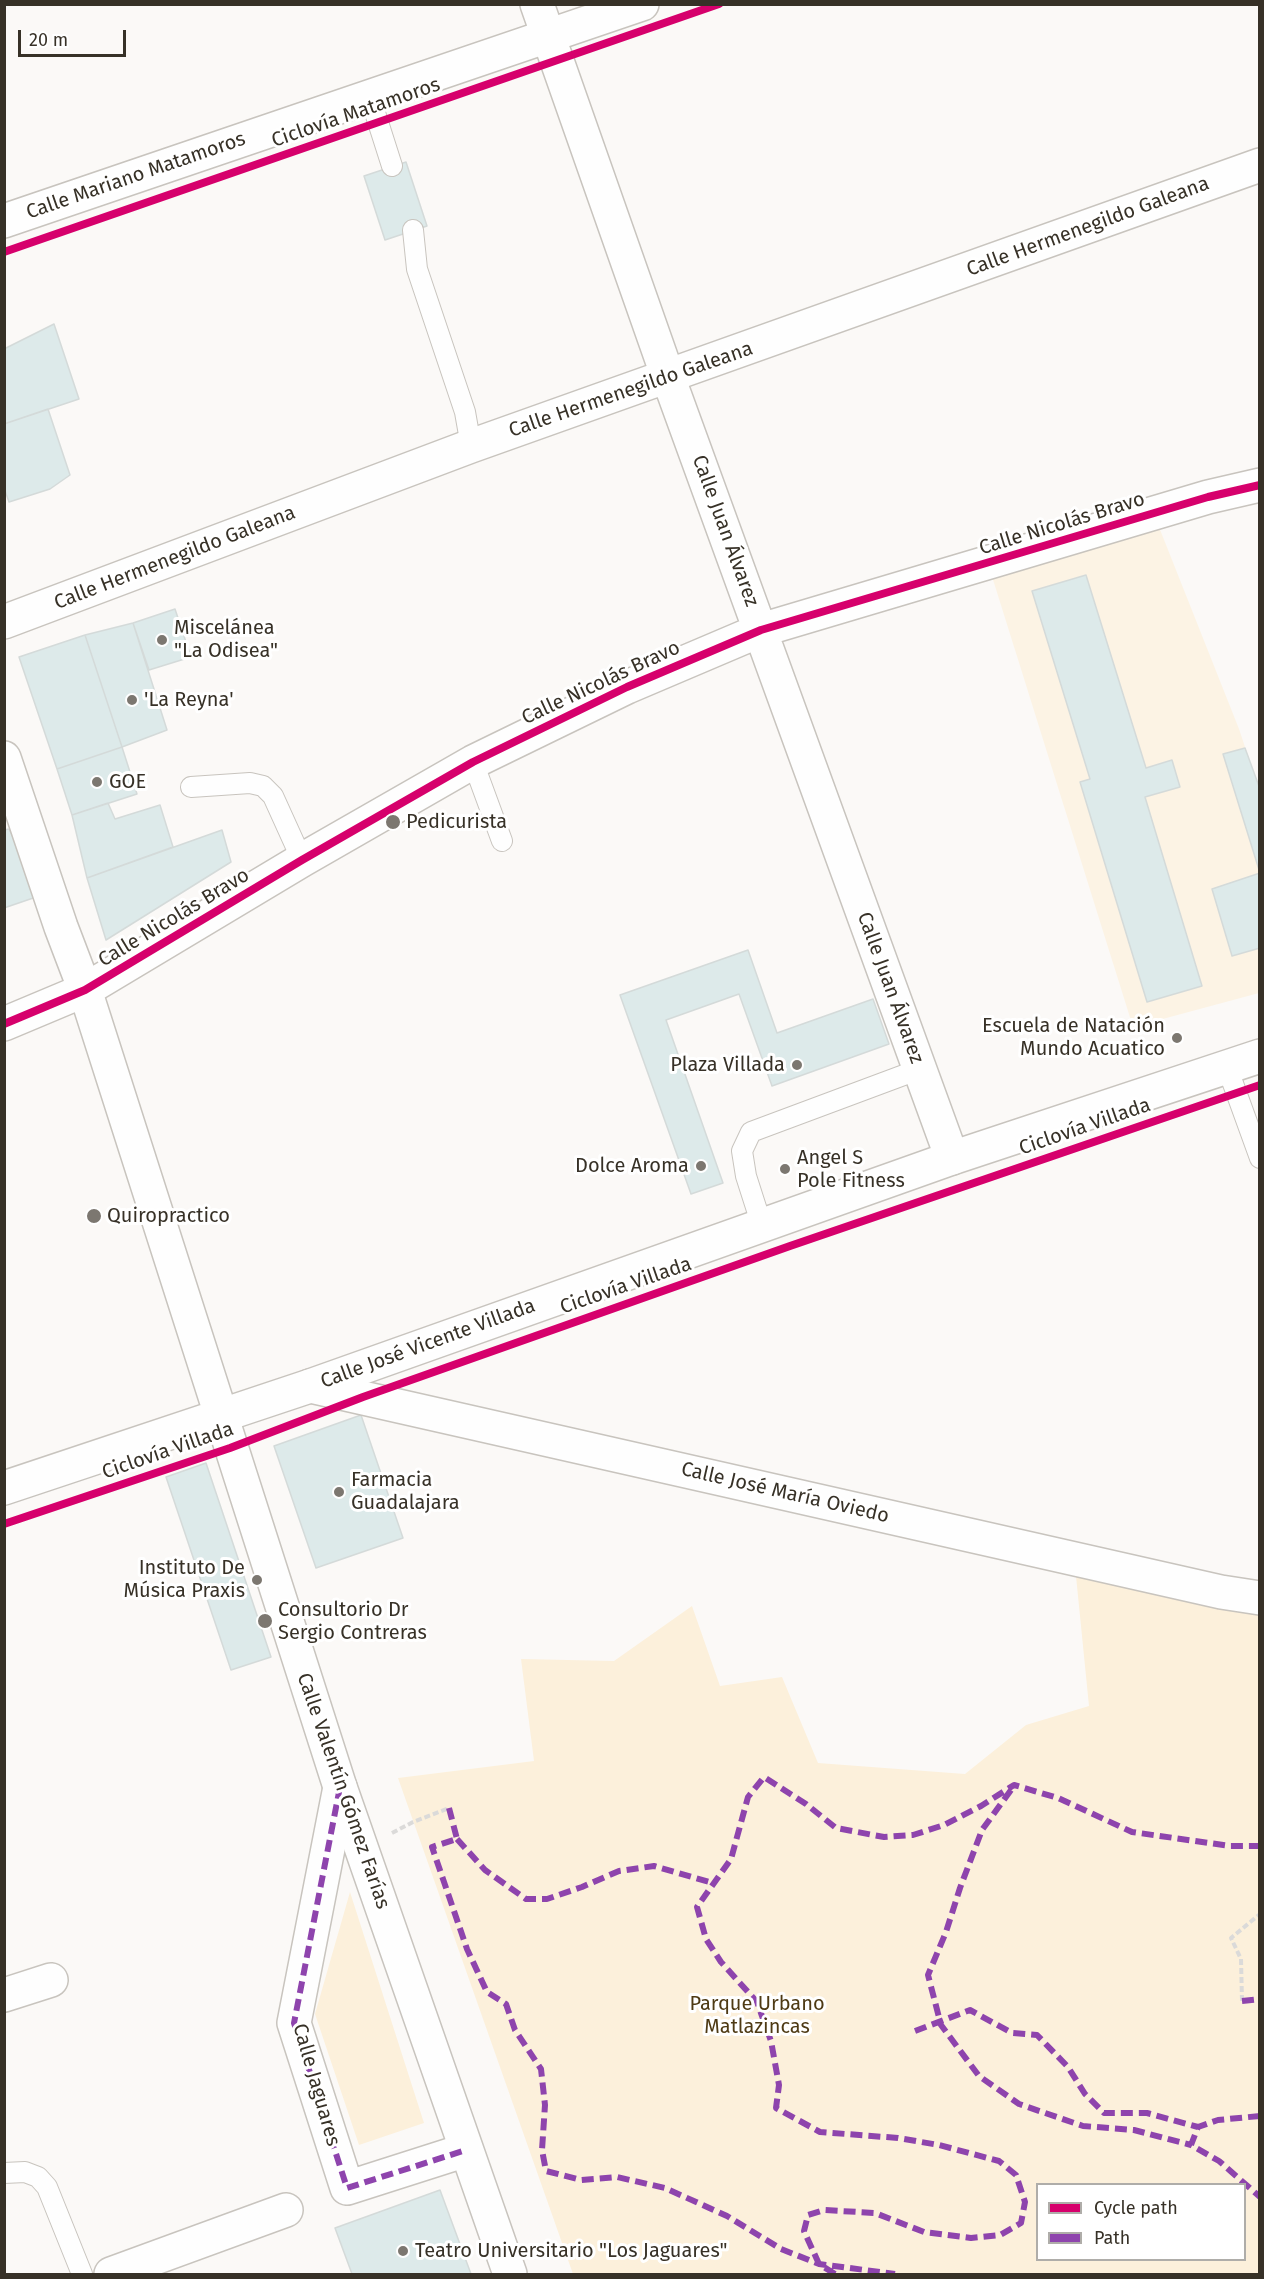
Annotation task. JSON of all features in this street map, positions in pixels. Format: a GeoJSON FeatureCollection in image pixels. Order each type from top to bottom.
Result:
{"type":"FeatureCollection","features":[{"type":"Feature","properties":{"kind":"street","name":"Calle Juan Álvarez"},"geometry":{"type":"LineString","coordinates":[[537,4],[668,377],[952,1158]]}},
{"type":"Feature","properties":{"kind":"street","name":"Calle Mariano Matamoros"},"geometry":{"type":"LineString","coordinates":[[4,221],[642,4]]}},
{"type":"Feature","properties":{"kind":"street","name":"Calle Hermenegildo Galeana"},"geometry":{"type":"LineString","coordinates":[[4,622],[471,446],[1260,165]]}},
{"type":"Feature","properties":{"kind":"street","name":"Calle Nicolás Bravo"},"geometry":{"type":"LineString","coordinates":[[4,1024],[85,990],[302,860],[473,762],[627,687],[761,630],[1208,497],[1260,485]]}},
{"type":"Feature","properties":{"kind":"street","name":"Calle Valentín Gómez Farías"},"geometry":{"type":"LineString","coordinates":[[4,758],[85,990],[340,1787],[510,2274]]}},
{"type":"Feature","properties":{"kind":"street","name":"Calle José Vicente Villada"},"geometry":{"type":"LineString","coordinates":[[4,1488],[310,1386],[952,1158],[1260,1056]]}},
{"type":"Feature","properties":{"kind":"street","name":"Calle José María Oviedo"},"geometry":{"type":"LineString","coordinates":[[310,1386],[1221,1592],[1260,1598]]}},
{"type":"Feature","properties":{"kind":"street","name":"Calle Jaguares"},"geometry":{"type":"LineString","coordinates":[[340,1787],[294,2023],[347,2188],[466,2150]]}},
{"type":"Feature","properties":{"kind":"street"},"geometry":{"type":"LineString","coordinates":[[4,1995],[51,1980]]}},
{"type":"Feature","properties":{"kind":"street"},"geometry":{"type":"LineString","coordinates":[[111,2274],[286,2210]]}},
{"type":"Feature","properties":{"kind":"lane"},"geometry":{"type":"LineString","coordinates":[[370,97],[392,166]]}},
{"type":"Feature","properties":{"kind":"lane"},"geometry":{"type":"LineString","coordinates":[[413,230],[417,269],[465,412],[471,446]]}},
{"type":"Feature","properties":{"kind":"lane"},"geometry":{"type":"LineString","coordinates":[[473,762],[502,841]]}},
{"type":"Feature","properties":{"kind":"lane"},"geometry":{"type":"LineString","coordinates":[[191,787],[250,783],[262,786],[273,796],[302,860]]}},
{"type":"Feature","properties":{"kind":"lane"},"geometry":{"type":"LineString","coordinates":[[1227,1067],[1260,1158]]}},
{"type":"Feature","properties":{"kind":"lane"},"geometry":{"type":"LineString","coordinates":[[762,1226],[746,1176],[742,1151],[751,1132],[920,1070]]}},
{"type":"Feature","properties":{"kind":"lane"},"geometry":{"type":"LineString","coordinates":[[4,2173],[25,2172],[38,2177],[47,2187],[82,2274]]}},
{"type":"Feature","properties":{"kind":"path"},"geometry":{"type":"LineString","coordinates":[[362,1848],[413,1822],[449,1808]]}},
{"type":"Feature","properties":{"kind":"path"},"geometry":{"type":"LineString","coordinates":[[1242,2001],[1241,1959],[1231,1938],[1260,1914]]}},
{"type":"Feature","properties":{"kind":"shaded area"},"geometry":{"type":"Polygon","coordinates":[[[1155,517],[1239,729],[1259,789],[1259,993],[1133,1027],[990,570],[1155,517]]]}},
{"type":"Feature","properties":{"kind":"green space","name":"Parque Urbano Matlazincas"},"geometry":{"type":"Polygon","coordinates":[[[1075,1566],[1259,1607],[1259,2274],[573,2274],[398,1778],[534,1761],[521,1659],[614,1661],[692,1606],[720,1686],[782,1677],[818,1763],[965,1774],[1026,1725],[1089,1706],[1075,1566]]]}},
{"type":"Feature","properties":{"kind":"green space"},"geometry":{"type":"Polygon","coordinates":[[[350,1892],[424,2123],[359,2145],[315,2014],[350,1892]]]}},
{"type":"Feature","properties":{"kind":"building"},"geometry":{"type":"Polygon","coordinates":[[[406,162],[427,226],[385,240],[364,176],[406,162]]]}},
{"type":"Feature","properties":{"kind":"building"},"geometry":{"type":"Polygon","coordinates":[[[54,324],[79,399],[4,424],[4,349],[54,324]]]}},
{"type":"Feature","properties":{"kind":"building"},"geometry":{"type":"Polygon","coordinates":[[[48,409],[70,475],[50,489],[9,502],[4,488],[4,424],[48,409]]]}},
{"type":"Feature","properties":{"kind":"building"},"geometry":{"type":"Polygon","coordinates":[[[1086,575],[1146,768],[1172,760],[1180,787],[1145,797],[1202,986],[1147,1002],[1080,782],[1090,779],[1032,591],[1086,575]]]}},
{"type":"Feature","properties":{"kind":"building","name":"Miscelánea \"La Odisea\""},"geometry":{"type":"Polygon","coordinates":[[[175,609],[191,657],[149,670],[133,623],[175,609]]]}},
{"type":"Feature","properties":{"kind":"building","name":"'La Reyna'"},"geometry":{"type":"Polygon","coordinates":[[[133,623],[167,730],[122,747],[85,635],[133,623]]]}},
{"type":"Feature","properties":{"kind":"building"},"geometry":{"type":"Polygon","coordinates":[[[85,635],[122,747],[57,769],[19,657],[85,635]]]}},
{"type":"Feature","properties":{"kind":"building","name":"GOE"},"geometry":{"type":"Polygon","coordinates":[[[122,747],[137,794],[72,815],[57,769],[122,747]]]}},
{"type":"Feature","properties":{"kind":"building"},"geometry":{"type":"Polygon","coordinates":[[[1245,748],[1260,789],[1260,873],[1223,754],[1245,748]]]}},
{"type":"Feature","properties":{"kind":"building"},"geometry":{"type":"Polygon","coordinates":[[[108,803],[115,819],[160,805],[173,847],[87,878],[72,815],[108,803]]]}},
{"type":"Feature","properties":{"kind":"building"},"geometry":{"type":"Polygon","coordinates":[[[9,829],[42,895],[4,908],[4,830],[9,829]]]}},
{"type":"Feature","properties":{"kind":"building"},"geometry":{"type":"Polygon","coordinates":[[[222,830],[231,862],[106,940],[87,878],[222,830]]]}},
{"type":"Feature","properties":{"kind":"building"},"geometry":{"type":"Polygon","coordinates":[[[1260,873],[1260,948],[1232,956],[1212,889],[1260,873]]]}},
{"type":"Feature","properties":{"kind":"building","name":"Plaza Villada"},"geometry":{"type":"Polygon","coordinates":[[[748,950],[777,1033],[873,999],[889,1044],[772,1086],[739,994],[666,1020],[723,1183],[691,1194],[620,995],[748,950]]]}},
{"type":"Feature","properties":{"kind":"building","name":"Farmacia Guadalajara"},"geometry":{"type":"Polygon","coordinates":[[[361,1415],[403,1538],[316,1568],[274,1446],[361,1415]]]}},
{"type":"Feature","properties":{"kind":"building"},"geometry":{"type":"Polygon","coordinates":[[[206,1463],[271,1657],[231,1670],[166,1477],[206,1463]]]}},
{"type":"Feature","properties":{"kind":"building","name":"Teatro Universitario \"Los Jaguares\""},"geometry":{"type":"Polygon","coordinates":[[[440,2190],[471,2274],[352,2274],[335,2228],[440,2190]]]}},
{"type":"Feature","properties":{"kind":"marked path"},"geometry":{"type":"LineString","coordinates":[[835,2274],[819,2264],[804,2231],[808,2215],[824,2210],[875,2213],[924,2232],[971,2238],[1000,2235],[1021,2223],[1025,2202],[1016,2175],[999,2161],[939,2145],[898,2138],[820,2132],[776,2108],[779,2085],[771,2041],[757,2002],[721,1962],[706,1939],[697,1907],[731,1859],[748,1797],[764,1777],[806,1804],[836,1828],[884,1837],[913,1835],[944,1825],[981,1806],[1014,1785],[1058,1798],[1132,1832],[1230,1846],[1260,1846]]}},
{"type":"Feature","properties":{"kind":"marked path"},"geometry":{"type":"LineString","coordinates":[[340,1787],[294,2023],[347,2188],[466,2150]]}},
{"type":"Feature","properties":{"kind":"marked path"},"geometry":{"type":"LineString","coordinates":[[1011,1790],[982,1830],[946,1932],[928,1975],[941,2025],[979,2076],[1019,2104],[1083,2126],[1134,2130],[1191,2145]]}},
{"type":"Feature","properties":{"kind":"marked path"},"geometry":{"type":"LineString","coordinates":[[449,1808],[457,1839],[432,1847],[467,1949],[487,1992],[506,2004],[515,2030],[541,2069],[545,2105],[542,2150],[546,2171],[581,2180],[617,2177],[665,2188],[727,2216],[781,2249],[819,2264],[895,2274]]}},
{"type":"Feature","properties":{"kind":"marked path"},"geometry":{"type":"LineString","coordinates":[[457,1839],[485,1870],[526,1899],[547,1899],[619,1871],[654,1866],[713,1883]]}},
{"type":"Feature","properties":{"kind":"marked path"},"geometry":{"type":"LineString","coordinates":[[1242,2001],[1260,1999]]}},
{"type":"Feature","properties":{"kind":"marked path"},"geometry":{"type":"LineString","coordinates":[[915,2031],[970,2010],[1012,2033],[1037,2035],[1068,2067],[1085,2094],[1104,2113],[1147,2113],[1198,2127]]}},
{"type":"Feature","properties":{"kind":"marked path"},"geometry":{"type":"LineString","coordinates":[[1244,2183],[1219,2161],[1191,2145],[1198,2127],[1218,2120],[1260,2116]]}},
{"type":"Feature","properties":{"kind":"marked path"},"geometry":{"type":"LineString","coordinates":[[1246,2185],[1260,2197]]}},
{"type":"Feature","properties":{"kind":"cycle path","name":"Ciclovía Matamoros"},"geometry":{"type":"LineString","coordinates":[[4,252],[719,4]]}},
{"type":"Feature","properties":{"kind":"cycle path"},"geometry":{"type":"LineString","coordinates":[[4,1024],[85,990],[302,860],[473,762],[627,687],[761,630],[1208,497],[1260,485]]}},
{"type":"Feature","properties":{"kind":"cycle path","name":"Ciclovía Villada"},"geometry":{"type":"LineString","coordinates":[[4,1524],[230,1448],[363,1397],[790,1246],[1260,1085]]}},
{"type":"Feature","properties":{"kind":"place","name":"Miscelánea \"La Odisea\""},"geometry":{"type":"Point","coordinates":[162,640]}},
{"type":"Feature","properties":{"kind":"place","name":"'La Reyna'"},"geometry":{"type":"Point","coordinates":[132,700]}},
{"type":"Feature","properties":{"kind":"place","name":"GOE"},"geometry":{"type":"Point","coordinates":[97,782]}},
{"type":"Feature","properties":{"kind":"place","name":"Pedicurista"},"geometry":{"type":"Point","coordinates":[393,822]}},
{"type":"Feature","properties":{"kind":"place","name":"Escuela de Natación Mundo Acuatico"},"geometry":{"type":"Point","coordinates":[1177,1038]}},
{"type":"Feature","properties":{"kind":"place","name":"Plaza Villada"},"geometry":{"type":"Point","coordinates":[797,1065]}},
{"type":"Feature","properties":{"kind":"place","name":"Dolce Aroma"},"geometry":{"type":"Point","coordinates":[701,1166]}},
{"type":"Feature","properties":{"kind":"place","name":"Angel S Pole Fitness"},"geometry":{"type":"Point","coordinates":[785,1169]}},
{"type":"Feature","properties":{"kind":"place","name":"Quiropractico"},"geometry":{"type":"Point","coordinates":[94,1216]}},
{"type":"Feature","properties":{"kind":"place","name":"Farmacia Guadalajara"},"geometry":{"type":"Point","coordinates":[339,1492]}},
{"type":"Feature","properties":{"kind":"place","name":"Instituto De Música Praxis"},"geometry":{"type":"Point","coordinates":[257,1580]}},
{"type":"Feature","properties":{"kind":"place","name":"Consultorio Dr Sergio Contreras"},"geometry":{"type":"Point","coordinates":[265,1621]}},
{"type":"Feature","properties":{"kind":"place","name":"Teatro Universitario \"Los Jaguares\""},"geometry":{"type":"Point","coordinates":[403,2251]}}]}
